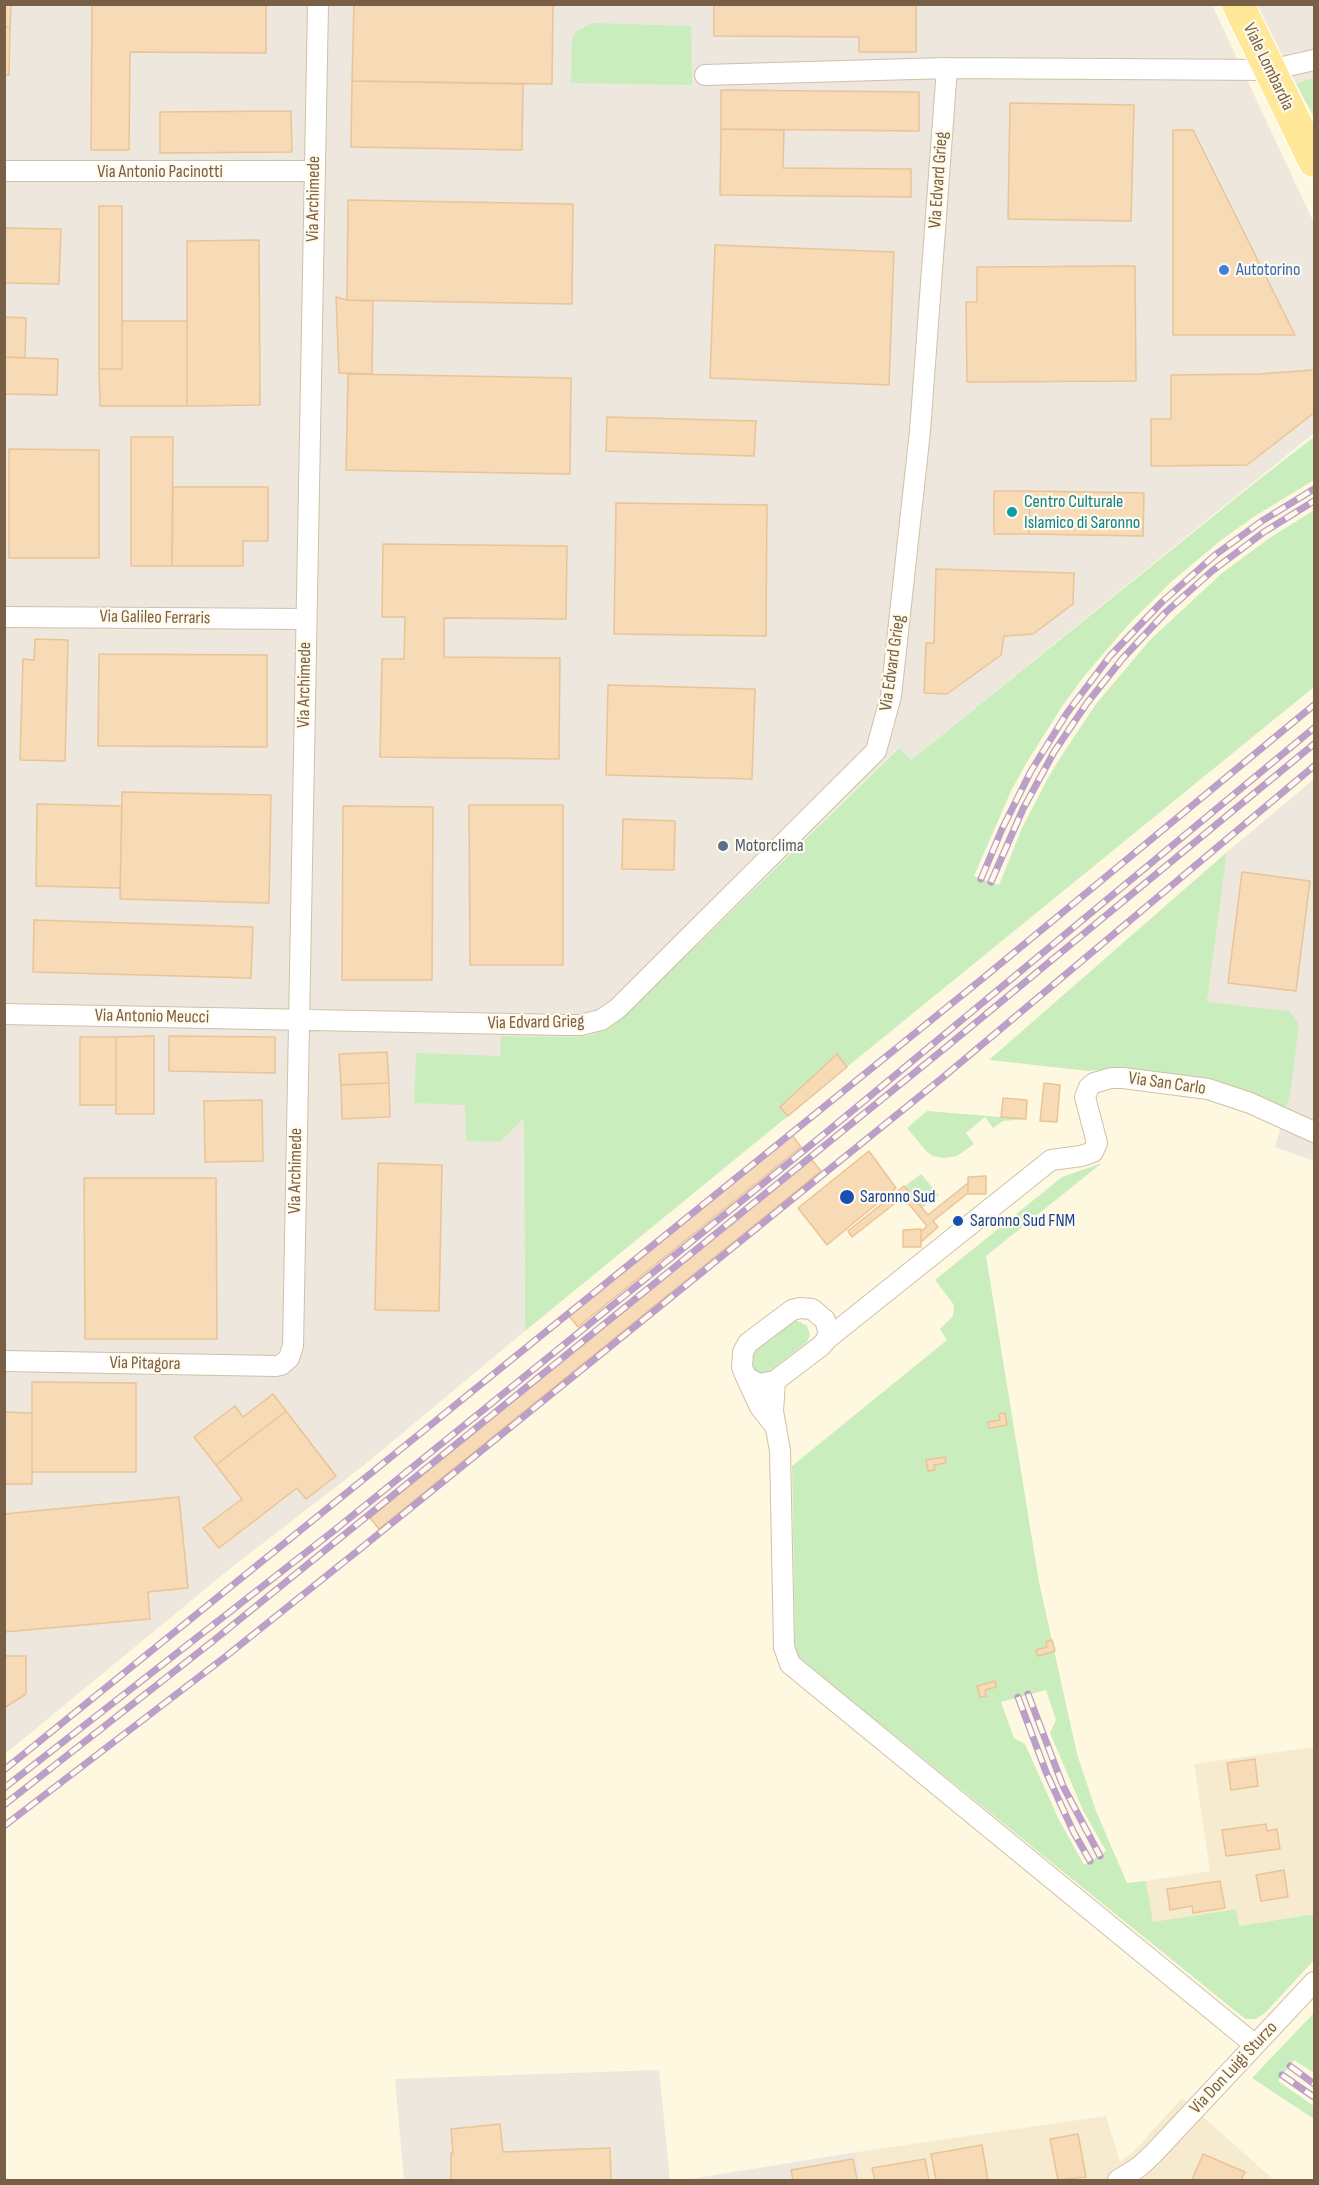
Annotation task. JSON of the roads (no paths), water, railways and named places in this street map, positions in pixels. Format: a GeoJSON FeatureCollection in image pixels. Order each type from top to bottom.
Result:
{"type":"FeatureCollection","features":[{"type":"Feature","properties":{"kind":"main road","name":"Viale Lombardia"},"geometry":{"type":"LineString","coordinates":[[1238,4],[1314,161]]}},
{"type":"Feature","properties":{"kind":"street","name":"Via Archimede"},"geometry":{"type":"LineString","coordinates":[[285,1362],[291,1353],[294,1338],[318,4]]}},
{"type":"Feature","properties":{"kind":"street"},"geometry":{"type":"LineString","coordinates":[[705,75],[947,68],[1270,70],[1314,60]]}},
{"type":"Feature","properties":{"kind":"street","name":"Via Edvard Grieg"},"geometry":{"type":"LineString","coordinates":[[298,1020],[566,1025],[580,1025],[601,1020],[617,1009],[876,751],[891,696],[919,442],[947,68]]}},
{"type":"Feature","properties":{"kind":"street","name":"Via Antonio Pacinotti"},"geometry":{"type":"LineString","coordinates":[[4,171],[315,171]]}},
{"type":"Feature","properties":{"kind":"street","name":"Via Galileo Ferraris"},"geometry":{"type":"LineString","coordinates":[[4,617],[306,619]]}},
{"type":"Feature","properties":{"kind":"street","name":"Via Antonio Meucci"},"geometry":{"type":"LineString","coordinates":[[4,1014],[298,1020]]}},
{"type":"Feature","properties":{"kind":"street","name":"Via San Carlo"},"geometry":{"type":"LineString","coordinates":[[776,1381],[1050,1160],[1088,1154],[1096,1148],[1096,1137],[1085,1097],[1089,1087],[1094,1083],[1111,1078],[1135,1078],[1208,1089],[1291,1120],[1314,1132]]}},
{"type":"Feature","properties":{"kind":"street"},"geometry":{"type":"LineString","coordinates":[[775,1426],[760,1407],[742,1367],[742,1358],[748,1343],[792,1310],[800,1308],[812,1309],[819,1313],[825,1320],[828,1330],[827,1339]]}},
{"type":"Feature","properties":{"kind":"street"},"geometry":{"type":"LineString","coordinates":[[819,1313],[855,1318]]}},
{"type":"Feature","properties":{"kind":"street","name":"Via Pitagora"},"geometry":{"type":"LineString","coordinates":[[4,1361],[270,1366],[281,1365],[285,1362]]}},
{"type":"Feature","properties":{"kind":"street"},"geometry":{"type":"LineString","coordinates":[[746,1377],[759,1384],[776,1381],[773,1399],[780,1451],[784,1647],[790,1664],[1255,2045]]}},
{"type":"Feature","properties":{"kind":"street","name":"Via Don Luigi Sturzo"},"geometry":{"type":"LineString","coordinates":[[1118,2181],[1153,2154],[1314,1982]]}},
{"type":"Feature","properties":{"kind":"street","name":"Via Don Luigi Sturzo"},"geometry":{"type":"LineString","coordinates":[[1138,2181],[1153,2154]]}},
{"type":"Feature","properties":{"kind":"railway"},"geometry":{"type":"LineString","coordinates":[[981,879],[1002,829],[1031,771],[1067,713],[1110,656],[1162,602],[1215,555],[1262,521],[1314,489]]}},
{"type":"Feature","properties":{"kind":"railway"},"geometry":{"type":"LineString","coordinates":[[991,882],[1023,809],[1054,752],[1087,703],[1123,658],[1166,612],[1212,571],[1264,532],[1314,501]]}},
{"type":"Feature","properties":{"kind":"railway"},"geometry":{"type":"LineString","coordinates":[[4,1770],[982,979],[1314,705]]}},
{"type":"Feature","properties":{"kind":"railway"},"geometry":{"type":"LineString","coordinates":[[4,1788],[336,1529],[823,1135],[1314,728]]}},
{"type":"Feature","properties":{"kind":"railway"},"geometry":{"type":"LineString","coordinates":[[4,1805],[213,1641],[945,1048],[1314,744]]}},
{"type":"Feature","properties":{"kind":"railway"},"geometry":{"type":"LineString","coordinates":[[4,1826],[225,1657],[941,1079],[1314,766]]}},
{"type":"Feature","properties":{"kind":"railway"},"geometry":{"type":"LineString","coordinates":[[1028,1694],[1063,1786],[1100,1856]]}},
{"type":"Feature","properties":{"kind":"railway"},"geometry":{"type":"LineString","coordinates":[[1018,1697],[1046,1772],[1073,1831],[1090,1861]]}},
{"type":"Feature","properties":{"kind":"railway"},"geometry":{"type":"LineString","coordinates":[[1290,2066],[1314,2084]]}},
{"type":"Feature","properties":{"kind":"railway"},"geometry":{"type":"LineString","coordinates":[[1282,2075],[1314,2097]]}},
{"type":"Feature","properties":{"kind":"place","name":"Autotorino"},"geometry":{"type":"Point","coordinates":[1224,270]}},
{"type":"Feature","properties":{"kind":"place","name":"Centro Culturale Islamico di Saronno"},"geometry":{"type":"Point","coordinates":[1012,512]}},
{"type":"Feature","properties":{"kind":"place","name":"Motorclima"},"geometry":{"type":"Point","coordinates":[723,846]}},
{"type":"Feature","properties":{"kind":"place","name":"Saronno Sud"},"geometry":{"type":"Point","coordinates":[847,1197]}},
{"type":"Feature","properties":{"kind":"place","name":"Saronno Sud FNM"},"geometry":{"type":"Point","coordinates":[958,1221]}}]}
